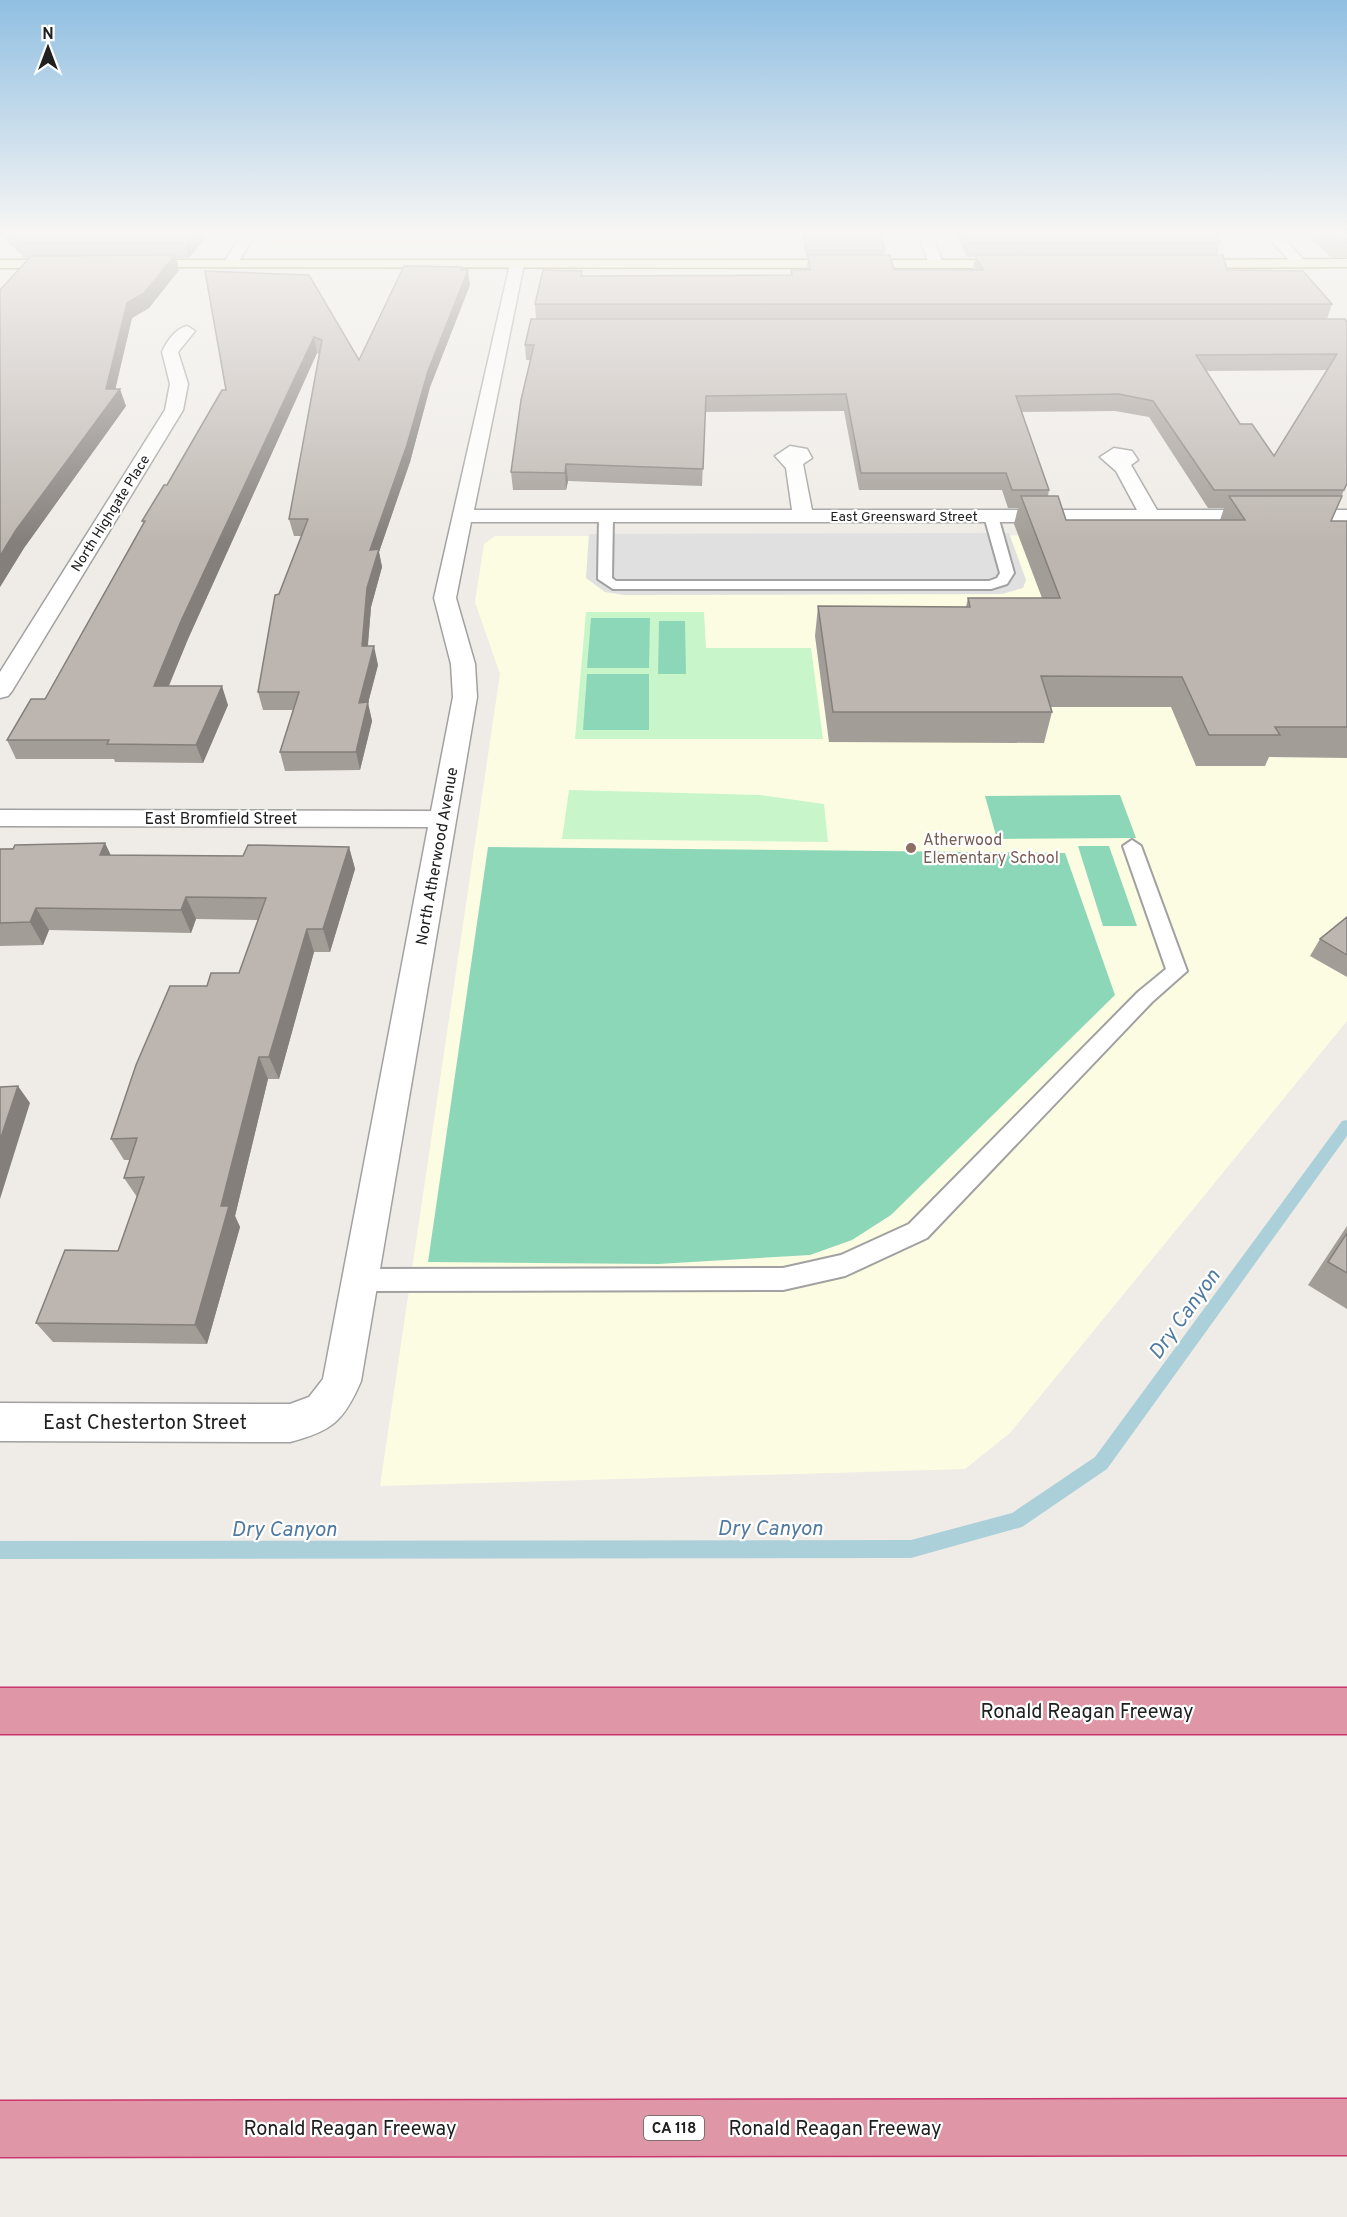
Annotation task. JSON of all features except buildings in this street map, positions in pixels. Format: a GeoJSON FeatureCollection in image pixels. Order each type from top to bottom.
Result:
{"type":"FeatureCollection","features":[{"type":"Feature","properties":{"kind":"highway","name":"Ronald Reagan Freeway"},"geometry":{"type":"LineString","coordinates":[[0,1712],[1347,1711]]}},
{"type":"Feature","properties":{"kind":"highway","name":"Ronald Reagan Freeway"},"geometry":{"type":"LineString","coordinates":[[0,2129],[1347,2127]]}},
{"type":"Feature","properties":{"kind":"street","name":"North Highgate Place"},"geometry":{"type":"LineString","coordinates":[[0,691],[174,410],[179,384],[170,352],[174,343],[181,336]]}},
{"type":"Feature","properties":{"kind":"street","name":"North Atherwood Avenue"},"geometry":{"type":"LineString","coordinates":[[290,1423],[314,1417],[333,1401],[342,1381],[465,696],[463,664],[445,598],[461,516],[508,336]]}},
{"type":"Feature","properties":{"kind":"street"},"geometry":{"type":"LineString","coordinates":[[803,458],[800,453],[790,452],[784,456],[795,466],[803,516]]}},
{"type":"Feature","properties":{"kind":"street"},"geometry":{"type":"LineString","coordinates":[[1129,459],[1125,455],[1114,454],[1109,457],[1124,468],[1150,516]]}},
{"type":"Feature","properties":{"kind":"street","name":"East Greensward Street"},"geometry":{"type":"LineString","coordinates":[[461,516],[1347,516]]}},
{"type":"Feature","properties":{"kind":"street","name":"East Bromfield Street"},"geometry":{"type":"LineString","coordinates":[[0,818],[442,819]]}},
{"type":"Feature","properties":{"kind":"street","name":"East Chesterton Street"},"geometry":{"type":"LineString","coordinates":[[0,1422],[290,1423]]}},
{"type":"Feature","properties":{"kind":"lane"},"geometry":{"type":"LineString","coordinates":[[606,516],[605,579],[613,585],[801,586],[992,585],[1002,581],[1007,573],[991,516]]}},
{"type":"Feature","properties":{"kind":"lane"},"geometry":{"type":"LineString","coordinates":[[360,1280],[783,1279],[845,1265],[918,1231],[1145,997],[1177,970],[1132,846]]}},
{"type":"Feature","properties":{"kind":"shaded area"},"geometry":{"type":"Polygon","coordinates":[[[1009,533],[1026,580],[1023,588],[1002,594],[624,595],[605,592],[586,578],[589,534],[1009,533]]]}},
{"type":"Feature","properties":{"kind":"shaded area","name":"Atherwood Elementary School"},"geometry":{"type":"Polygon","coordinates":[[[1347,535],[1347,1021],[1010,1433],[965,1469],[380,1486],[500,674],[475,602],[484,544],[495,536],[1347,535]]]}},
{"type":"Feature","properties":{"kind":"green space"},"geometry":{"type":"Polygon","coordinates":[[[586,612],[704,612],[706,648],[811,648],[823,739],[575,739],[586,612]]]}},
{"type":"Feature","properties":{"kind":"green space"},"geometry":{"type":"Polygon","coordinates":[[[591,618],[650,618],[649,668],[587,668],[591,618]]]}},
{"type":"Feature","properties":{"kind":"green space"},"geometry":{"type":"Polygon","coordinates":[[[659,621],[685,621],[686,674],[658,674],[659,621]]]}},
{"type":"Feature","properties":{"kind":"green space"},"geometry":{"type":"Polygon","coordinates":[[[587,674],[649,674],[649,730],[583,730],[587,674]]]}},
{"type":"Feature","properties":{"kind":"green space"},"geometry":{"type":"Polygon","coordinates":[[[569,790],[760,795],[824,804],[828,842],[562,839],[569,790]]]}},
{"type":"Feature","properties":{"kind":"green space"},"geometry":{"type":"Polygon","coordinates":[[[1120,795],[1136,838],[997,839],[985,796],[1120,795]]]}},
{"type":"Feature","properties":{"kind":"green space"},"geometry":{"type":"Polygon","coordinates":[[[1078,846],[1109,846],[1137,926],[1103,926],[1078,846]]]}},
{"type":"Feature","properties":{"kind":"green space"},"geometry":{"type":"Polygon","coordinates":[[[488,847],[1065,853],[1115,995],[891,1215],[852,1240],[810,1255],[658,1264],[428,1262],[488,847]]]}},
{"type":"Feature","properties":{"kind":"waterway","name":"Dry Canyon"},"geometry":{"type":"LineString","coordinates":[[0,1550],[911,1549],[1016,1521],[1101,1463],[1347,1125]]}},
{"type":"Feature","properties":{"kind":"place","name":"Atherwood Elementary School"},"geometry":{"type":"Point","coordinates":[911,848]}}]}
